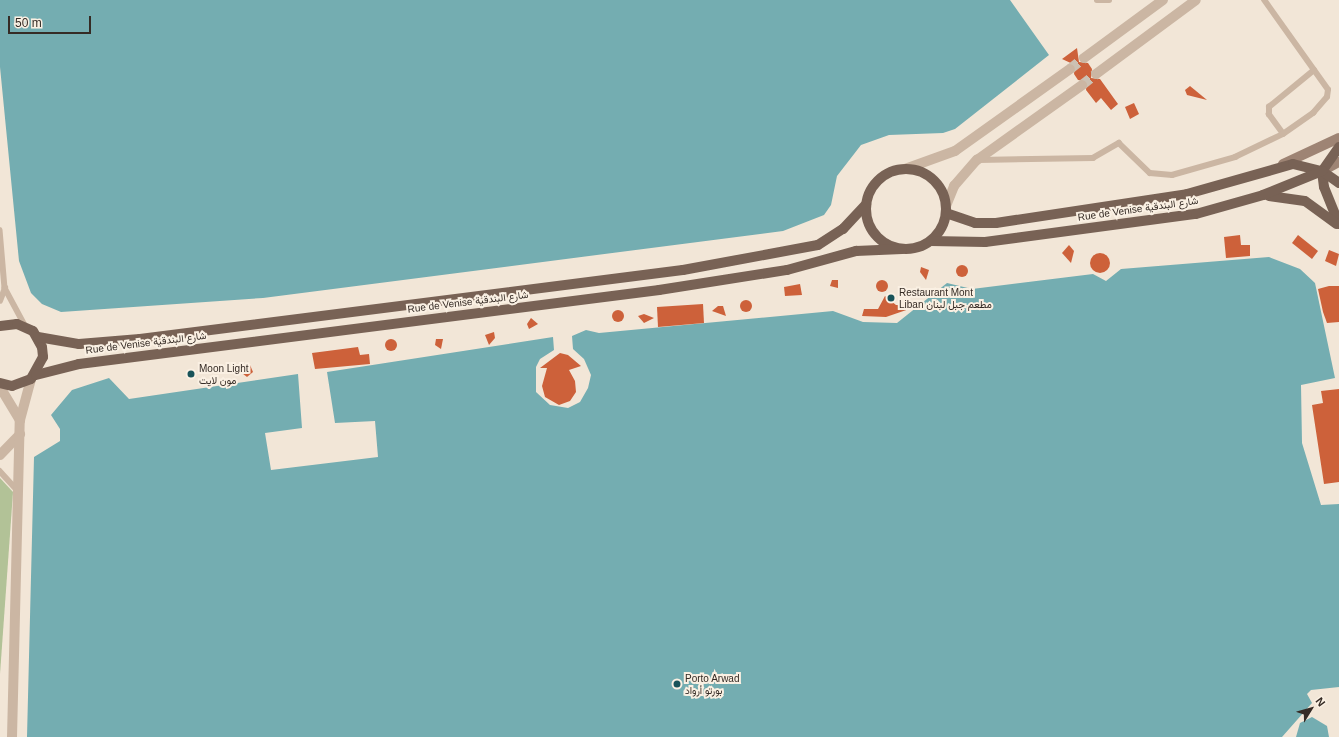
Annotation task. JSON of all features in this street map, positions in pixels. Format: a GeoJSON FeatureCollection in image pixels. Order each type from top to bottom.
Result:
{"type":"FeatureCollection","features":[{"type":"Feature","properties":{"kind":"main road","name":"Rue de Venise شارع البندقية"},"geometry":{"type":"LineString","coordinates":[[946,209],[975,223],[996,223],[1187,194],[1280,165],[1339,138]]}},
{"type":"Feature","properties":{"kind":"main road"},"geometry":{"type":"LineString","coordinates":[[1339,147],[1322,171],[1324,187],[1339,225]]}},
{"type":"Feature","properties":{"kind":"main road","name":"Rue de Venise شارع البندقية"},"geometry":{"type":"LineString","coordinates":[[932,241],[985,242],[1196,214],[1263,195],[1322,171],[1339,162]]}},
{"type":"Feature","properties":{"kind":"main road"},"geometry":{"type":"LineString","coordinates":[[1280,165],[1308,166],[1322,171],[1339,183]]}},
{"type":"Feature","properties":{"kind":"main road"},"geometry":{"type":"LineString","coordinates":[[905,168],[933,179],[946,209],[941,228],[932,241],[902,249],[889,246],[871,229],[866,204],[875,183],[884,175],[905,168]]}},
{"type":"Feature","properties":{"kind":"main road"},"geometry":{"type":"LineString","coordinates":[[1263,195],[1305,201],[1339,225]]}},
{"type":"Feature","properties":{"kind":"main road","name":"Rue de Venise شارع البندقية"},"geometry":{"type":"LineString","coordinates":[[38,337],[79,344],[140,339],[683,270],[818,245],[843,229],[866,204]]}},
{"type":"Feature","properties":{"kind":"main road","name":"Rue de Venise شارع البندقية"},"geometry":{"type":"LineString","coordinates":[[0,383],[12,386],[33,377],[79,364],[659,290],[787,270],[856,251],[902,249]]}},
{"type":"Feature","properties":{"kind":"main road"},"geometry":{"type":"LineString","coordinates":[[0,326],[26,327],[38,337],[43,357],[33,377]]}},
{"type":"Feature","properties":{"kind":"street"},"geometry":{"type":"LineString","coordinates":[[1084,58],[1163,0]]}},
{"type":"Feature","properties":{"kind":"street"},"geometry":{"type":"LineString","coordinates":[[1096,74],[1196,0]]}},
{"type":"Feature","properties":{"kind":"street"},"geometry":{"type":"LineString","coordinates":[[905,168],[955,151],[1070,69]]}},
{"type":"Feature","properties":{"kind":"street"},"geometry":{"type":"LineString","coordinates":[[946,209],[954,186],[977,160],[1082,85]]}},
{"type":"Feature","properties":{"kind":"street"},"geometry":{"type":"LineString","coordinates":[[12,737],[20,420],[33,377]]}},
{"type":"Feature","properties":{"kind":"street"},"geometry":{"type":"LineString","coordinates":[[0,387],[20,420]]}},
{"type":"Feature","properties":{"kind":"street"},"geometry":{"type":"LineString","coordinates":[[0,455],[20,434]]}},
{"type":"Feature","properties":{"kind":"lane"},"geometry":{"type":"LineString","coordinates":[[1097,0],[1109,0]]}},
{"type":"Feature","properties":{"kind":"lane"},"geometry":{"type":"LineString","coordinates":[[977,160],[1093,158],[1119,143],[1150,173],[1172,175],[1235,157],[1283,134],[1313,113],[1327,97],[1328,90],[1264,0]]}},
{"type":"Feature","properties":{"kind":"lane"},"geometry":{"type":"LineString","coordinates":[[1283,134],[1269,115],[1269,107],[1314,70]]}},
{"type":"Feature","properties":{"kind":"lane"},"geometry":{"type":"LineString","coordinates":[[0,230],[5,288],[26,327]]}},
{"type":"Feature","properties":{"kind":"lane"},"geometry":{"type":"LineString","coordinates":[[0,301],[5,288]]}},
{"type":"Feature","properties":{"kind":"lane"},"geometry":{"type":"LineString","coordinates":[[0,471],[18,491]]}},
{"type":"Feature","properties":{"kind":"green space"},"geometry":{"type":"Polygon","coordinates":[[[0,478],[13,492],[0,674],[0,478]]]}},
{"type":"Feature","properties":{"kind":"water"},"geometry":{"type":"Polygon","coordinates":[[[0,0],[1010,0],[1049,55],[955,129],[943,133],[889,135],[861,145],[837,176],[831,205],[824,215],[783,231],[263,298],[61,312],[42,304],[31,293],[19,261],[0,67],[0,0]]]}},
{"type":"Feature","properties":{"kind":"water"},"geometry":{"type":"Polygon","coordinates":[[[1269,257],[1300,269],[1315,283],[1335,378],[1301,385],[1302,443],[1321,505],[1339,504],[1339,687],[1311,690],[1307,694],[1312,703],[1282,737],[27,737],[34,457],[60,441],[60,429],[51,415],[72,390],[109,378],[129,399],[298,374],[302,428],[265,433],[271,470],[378,457],[375,421],[335,423],[327,372],[553,337],[554,350],[540,359],[536,367],[536,392],[550,405],[568,408],[580,402],[588,388],[591,375],[584,359],[573,349],[572,336],[586,330],[599,333],[833,311],[863,322],[897,323],[947,283],[972,289],[1093,274],[1106,281],[1121,269],[1269,257]]]}},
{"type":"Feature","properties":{"kind":"water"},"geometry":{"type":"Polygon","coordinates":[[[1312,717],[1327,726],[1329,737],[1296,737],[1300,723],[1312,717]]]}},
{"type":"Feature","properties":{"kind":"building"},"geometry":{"type":"Polygon","coordinates":[[[1077,48],[1079,62],[1088,63],[1092,69],[1091,78],[1100,79],[1118,104],[1111,110],[1101,98],[1096,103],[1086,90],[1087,81],[1078,80],[1074,74],[1075,65],[1062,59],[1077,48]]]}},
{"type":"Feature","properties":{"kind":"building"},"geometry":{"type":"Polygon","coordinates":[[[1190,86],[1207,100],[1187,95],[1185,90],[1190,86]]]}},
{"type":"Feature","properties":{"kind":"building"},"geometry":{"type":"Polygon","coordinates":[[[1134,103],[1139,114],[1130,119],[1125,107],[1134,103]]]}},
{"type":"Feature","properties":{"kind":"building"},"geometry":{"type":"Polygon","coordinates":[[[1240,235],[1241,245],[1250,245],[1250,256],[1226,258],[1224,237],[1240,235]]]}},
{"type":"Feature","properties":{"kind":"building"},"geometry":{"type":"Polygon","coordinates":[[[1298,235],[1318,251],[1312,259],[1292,243],[1298,235]]]}},
{"type":"Feature","properties":{"kind":"building"},"geometry":{"type":"Polygon","coordinates":[[[1069,245],[1074,251],[1071,263],[1062,253],[1069,245]]]}},
{"type":"Feature","properties":{"kind":"building"},"geometry":{"type":"Polygon","coordinates":[[[1329,250],[1339,254],[1336,266],[1325,261],[1329,250]]]}},
{"type":"Feature","properties":{"kind":"building"},"geometry":{"type":"Polygon","coordinates":[[[1100,253],[1107,256],[1110,263],[1107,270],[1100,273],[1093,270],[1090,263],[1093,256],[1100,253]]]}},
{"type":"Feature","properties":{"kind":"building"},"geometry":{"type":"Polygon","coordinates":[[[960,265],[964,265],[968,271],[964,277],[960,277],[956,273],[956,269],[960,265]]]}},
{"type":"Feature","properties":{"kind":"building"},"geometry":{"type":"Polygon","coordinates":[[[921,267],[929,270],[926,280],[920,272],[921,267]]]}},
{"type":"Feature","properties":{"kind":"building"},"geometry":{"type":"Polygon","coordinates":[[[832,280],[838,280],[838,288],[830,286],[832,280]]]}},
{"type":"Feature","properties":{"kind":"building"},"geometry":{"type":"Polygon","coordinates":[[[880,280],[884,280],[888,286],[884,292],[880,292],[876,288],[876,284],[880,280]]]}},
{"type":"Feature","properties":{"kind":"building"},"geometry":{"type":"Polygon","coordinates":[[[800,284],[802,295],[785,296],[784,287],[800,284]]]}},
{"type":"Feature","properties":{"kind":"building"},"geometry":{"type":"Polygon","coordinates":[[[1329,286],[1339,286],[1339,322],[1327,323],[1323,312],[1318,289],[1329,286]]]}},
{"type":"Feature","properties":{"kind":"building"},"geometry":{"type":"Polygon","coordinates":[[[885,296],[896,305],[918,306],[886,317],[862,316],[864,309],[878,309],[885,296]]]}},
{"type":"Feature","properties":{"kind":"building"},"geometry":{"type":"Polygon","coordinates":[[[744,300],[748,300],[752,306],[748,312],[744,312],[740,308],[740,304],[744,300]]]}},
{"type":"Feature","properties":{"kind":"building"},"geometry":{"type":"Polygon","coordinates":[[[703,304],[704,323],[658,327],[657,307],[703,304]]]}},
{"type":"Feature","properties":{"kind":"building"},"geometry":{"type":"Polygon","coordinates":[[[718,306],[723,306],[726,316],[712,311],[718,306]]]}},
{"type":"Feature","properties":{"kind":"building"},"geometry":{"type":"Polygon","coordinates":[[[616,310],[620,310],[624,316],[620,322],[616,322],[612,318],[612,314],[616,310]]]}},
{"type":"Feature","properties":{"kind":"building"},"geometry":{"type":"Polygon","coordinates":[[[644,314],[654,318],[644,323],[638,316],[644,314]]]}},
{"type":"Feature","properties":{"kind":"building"},"geometry":{"type":"Polygon","coordinates":[[[531,318],[538,324],[529,329],[527,324],[531,318]]]}},
{"type":"Feature","properties":{"kind":"building"},"geometry":{"type":"Polygon","coordinates":[[[494,332],[495,338],[489,345],[485,335],[494,332]]]}},
{"type":"Feature","properties":{"kind":"building"},"geometry":{"type":"Polygon","coordinates":[[[389,339],[393,339],[397,345],[393,351],[389,351],[385,347],[385,343],[389,339]]]}},
{"type":"Feature","properties":{"kind":"building"},"geometry":{"type":"Polygon","coordinates":[[[436,339],[443,339],[441,349],[435,345],[436,339]]]}},
{"type":"Feature","properties":{"kind":"building"},"geometry":{"type":"Polygon","coordinates":[[[358,347],[360,355],[369,354],[370,364],[315,369],[312,353],[358,347]]]}},
{"type":"Feature","properties":{"kind":"building"},"geometry":{"type":"Polygon","coordinates":[[[560,353],[568,355],[581,366],[569,370],[575,381],[576,392],[570,401],[559,405],[545,397],[542,386],[547,368],[540,368],[560,353]]]}},
{"type":"Feature","properties":{"kind":"building"},"geometry":{"type":"Polygon","coordinates":[[[250,365],[253,372],[247,377],[233,366],[250,365]]]}},
{"type":"Feature","properties":{"kind":"building"},"geometry":{"type":"Polygon","coordinates":[[[1339,389],[1339,482],[1324,484],[1312,405],[1323,403],[1321,391],[1339,389]]]}},
{"type":"Feature","properties":{"kind":"tunnel"},"geometry":{"type":"LineString","coordinates":[[1070,69],[1084,58]]}},
{"type":"Feature","properties":{"kind":"tunnel"},"geometry":{"type":"LineString","coordinates":[[1082,85],[1096,74]]}},
{"type":"Feature","properties":{"kind":"place","name":"Restaurant Mont Liban مطعم جبل لبنان"},"geometry":{"type":"Point","coordinates":[891,298]}},
{"type":"Feature","properties":{"kind":"place","name":"Moon Light مون لايت"},"geometry":{"type":"Point","coordinates":[191,374]}},
{"type":"Feature","properties":{"kind":"place","name":"Porto Arwad بورتو أرواد"},"geometry":{"type":"Point","coordinates":[677,684]}}]}
